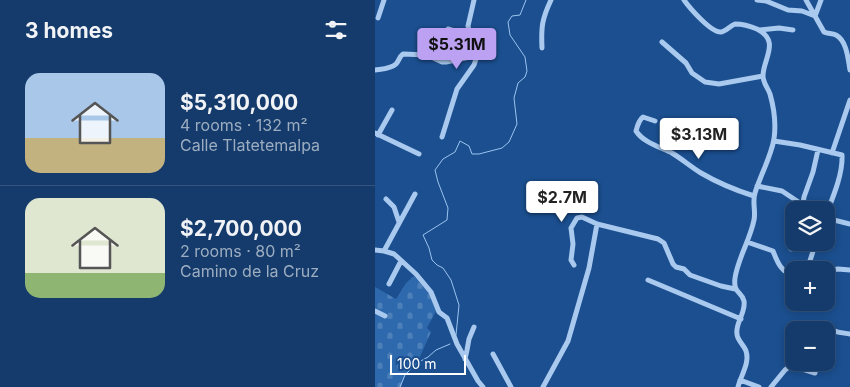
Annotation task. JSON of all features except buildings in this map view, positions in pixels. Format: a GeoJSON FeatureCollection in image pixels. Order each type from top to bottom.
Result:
{"type":"FeatureCollection","features":[{"type":"Feature","properties":{"kind":"street"},"geometry":{"type":"LineString","coordinates":[[377,18],[383,0]]}},
{"type":"Feature","properties":{"kind":"street"},"geometry":{"type":"LineString","coordinates":[[442,137],[457,89],[474,65],[476,59],[468,26],[474,0]]}},
{"type":"Feature","properties":{"kind":"street"},"geometry":{"type":"LineString","coordinates":[[542,48],[542,22],[551,0]]}},
{"type":"Feature","properties":{"kind":"street"},"geometry":{"type":"LineString","coordinates":[[683,0],[708,26],[718,32],[723,32],[735,24],[747,25],[759,30],[767,37],[769,46],[763,76],[771,99],[775,124],[774,141],[754,196],[754,220],[735,279],[735,289],[744,302],[737,336],[747,356],[738,387]]}},
{"type":"Feature","properties":{"kind":"street"},"geometry":{"type":"LineString","coordinates":[[757,0],[815,16]]}},
{"type":"Feature","properties":{"kind":"street"},"geometry":{"type":"LineString","coordinates":[[806,0],[827,34],[836,35],[848,48],[850,70]]}},
{"type":"Feature","properties":{"kind":"street"},"geometry":{"type":"LineString","coordinates":[[815,16],[821,0]]}},
{"type":"Feature","properties":{"kind":"street"},"geometry":{"type":"LineString","coordinates":[[759,30],[779,28],[793,30]]}},
{"type":"Feature","properties":{"kind":"street"},"geometry":{"type":"LineString","coordinates":[[448,29],[470,36]]}},
{"type":"Feature","properties":{"kind":"street"},"geometry":{"type":"LineString","coordinates":[[662,42],[686,63],[693,73],[705,82],[719,84],[763,76]]}},
{"type":"Feature","properties":{"kind":"street"},"geometry":{"type":"LineString","coordinates":[[375,70],[391,67],[396,64],[403,54],[427,55],[442,62],[475,56]]}},
{"type":"Feature","properties":{"kind":"street"},"geometry":{"type":"LineString","coordinates":[[832,153],[850,100]]}},
{"type":"Feature","properties":{"kind":"street"},"geometry":{"type":"LineString","coordinates":[[392,110],[377,134],[419,154]]}},
{"type":"Feature","properties":{"kind":"street"},"geometry":{"type":"LineString","coordinates":[[655,121],[645,117],[641,118],[636,131],[652,144],[672,154],[699,172],[718,182],[754,196]]}},
{"type":"Feature","properties":{"kind":"street"},"geometry":{"type":"LineString","coordinates":[[774,141],[842,155],[843,163],[831,201]]}},
{"type":"Feature","properties":{"kind":"street"},"geometry":{"type":"LineString","coordinates":[[803,201],[819,150]]}},
{"type":"Feature","properties":{"kind":"street"},"geometry":{"type":"LineString","coordinates":[[757,186],[782,191],[794,201]]}},
{"type":"Feature","properties":{"kind":"street"},"geometry":{"type":"LineString","coordinates":[[384,250],[415,194]]}},
{"type":"Feature","properties":{"kind":"street"},"geometry":{"type":"LineString","coordinates":[[386,199],[394,207],[399,222]]}},
{"type":"Feature","properties":{"kind":"street"},"geometry":{"type":"LineString","coordinates":[[574,265],[571,260],[573,244],[571,228],[577,218],[582,217],[597,224],[658,239],[664,243],[676,267],[684,269],[690,275],[713,284],[735,289]]}},
{"type":"Feature","properties":{"kind":"street"},"geometry":{"type":"LineString","coordinates":[[835,219],[850,224]]}},
{"type":"Feature","properties":{"kind":"street"},"geometry":{"type":"LineString","coordinates":[[543,387],[568,342],[589,268],[597,224]]}},
{"type":"Feature","properties":{"kind":"street"},"geometry":{"type":"LineString","coordinates":[[747,242],[773,251],[779,265],[785,270]]}},
{"type":"Feature","properties":{"kind":"street"},"geometry":{"type":"LineString","coordinates":[[375,250],[384,250],[394,254],[416,274],[431,292],[439,312],[447,318],[457,344],[483,387]]}},
{"type":"Feature","properties":{"kind":"street"},"geometry":{"type":"LineString","coordinates":[[389,284],[401,260]]}},
{"type":"Feature","properties":{"kind":"street"},"geometry":{"type":"LineString","coordinates":[[835,270],[850,270]]}},
{"type":"Feature","properties":{"kind":"street"},"geometry":{"type":"LineString","coordinates":[[648,280],[741,319]]}},
{"type":"Feature","properties":{"kind":"street"},"geometry":{"type":"LineString","coordinates":[[375,311],[385,316]]}},
{"type":"Feature","properties":{"kind":"street"},"geometry":{"type":"LineString","coordinates":[[465,359],[474,327]]}},
{"type":"Feature","properties":{"kind":"street"},"geometry":{"type":"LineString","coordinates":[[835,331],[850,334]]}},
{"type":"Feature","properties":{"kind":"street"},"geometry":{"type":"LineString","coordinates":[[493,354],[511,387]]}},
{"type":"Feature","properties":{"kind":"street"},"geometry":{"type":"LineString","coordinates":[[771,387],[789,367],[796,367],[815,373]]}},
{"type":"Feature","properties":{"kind":"street"},"geometry":{"type":"LineString","coordinates":[[740,380],[759,387]]}},
{"type":"Feature","properties":{"kind":"green space"},"geometry":{"type":"Polygon","coordinates":[[[414,276],[429,293],[436,311],[427,328],[431,332],[418,361],[405,375],[401,387],[375,387],[375,287],[396,299],[406,283],[414,276]]]}},
{"type":"Feature","properties":{"kind":"waterway"},"geometry":{"type":"LineString","coordinates":[[456,335],[459,305],[451,280],[443,268],[432,260],[423,235],[447,220],[448,208],[435,170],[443,159],[455,152],[460,141],[469,146],[472,154],[502,148],[509,142],[517,124],[514,98],[518,83],[525,77],[527,71],[525,57],[510,35],[508,22],[512,16],[520,15],[526,0]]}},
{"type":"Feature","properties":{"kind":"waterway"},"geometry":{"type":"LineString","coordinates":[[400,387],[405,375],[417,363],[436,350],[450,344]]}}]}
